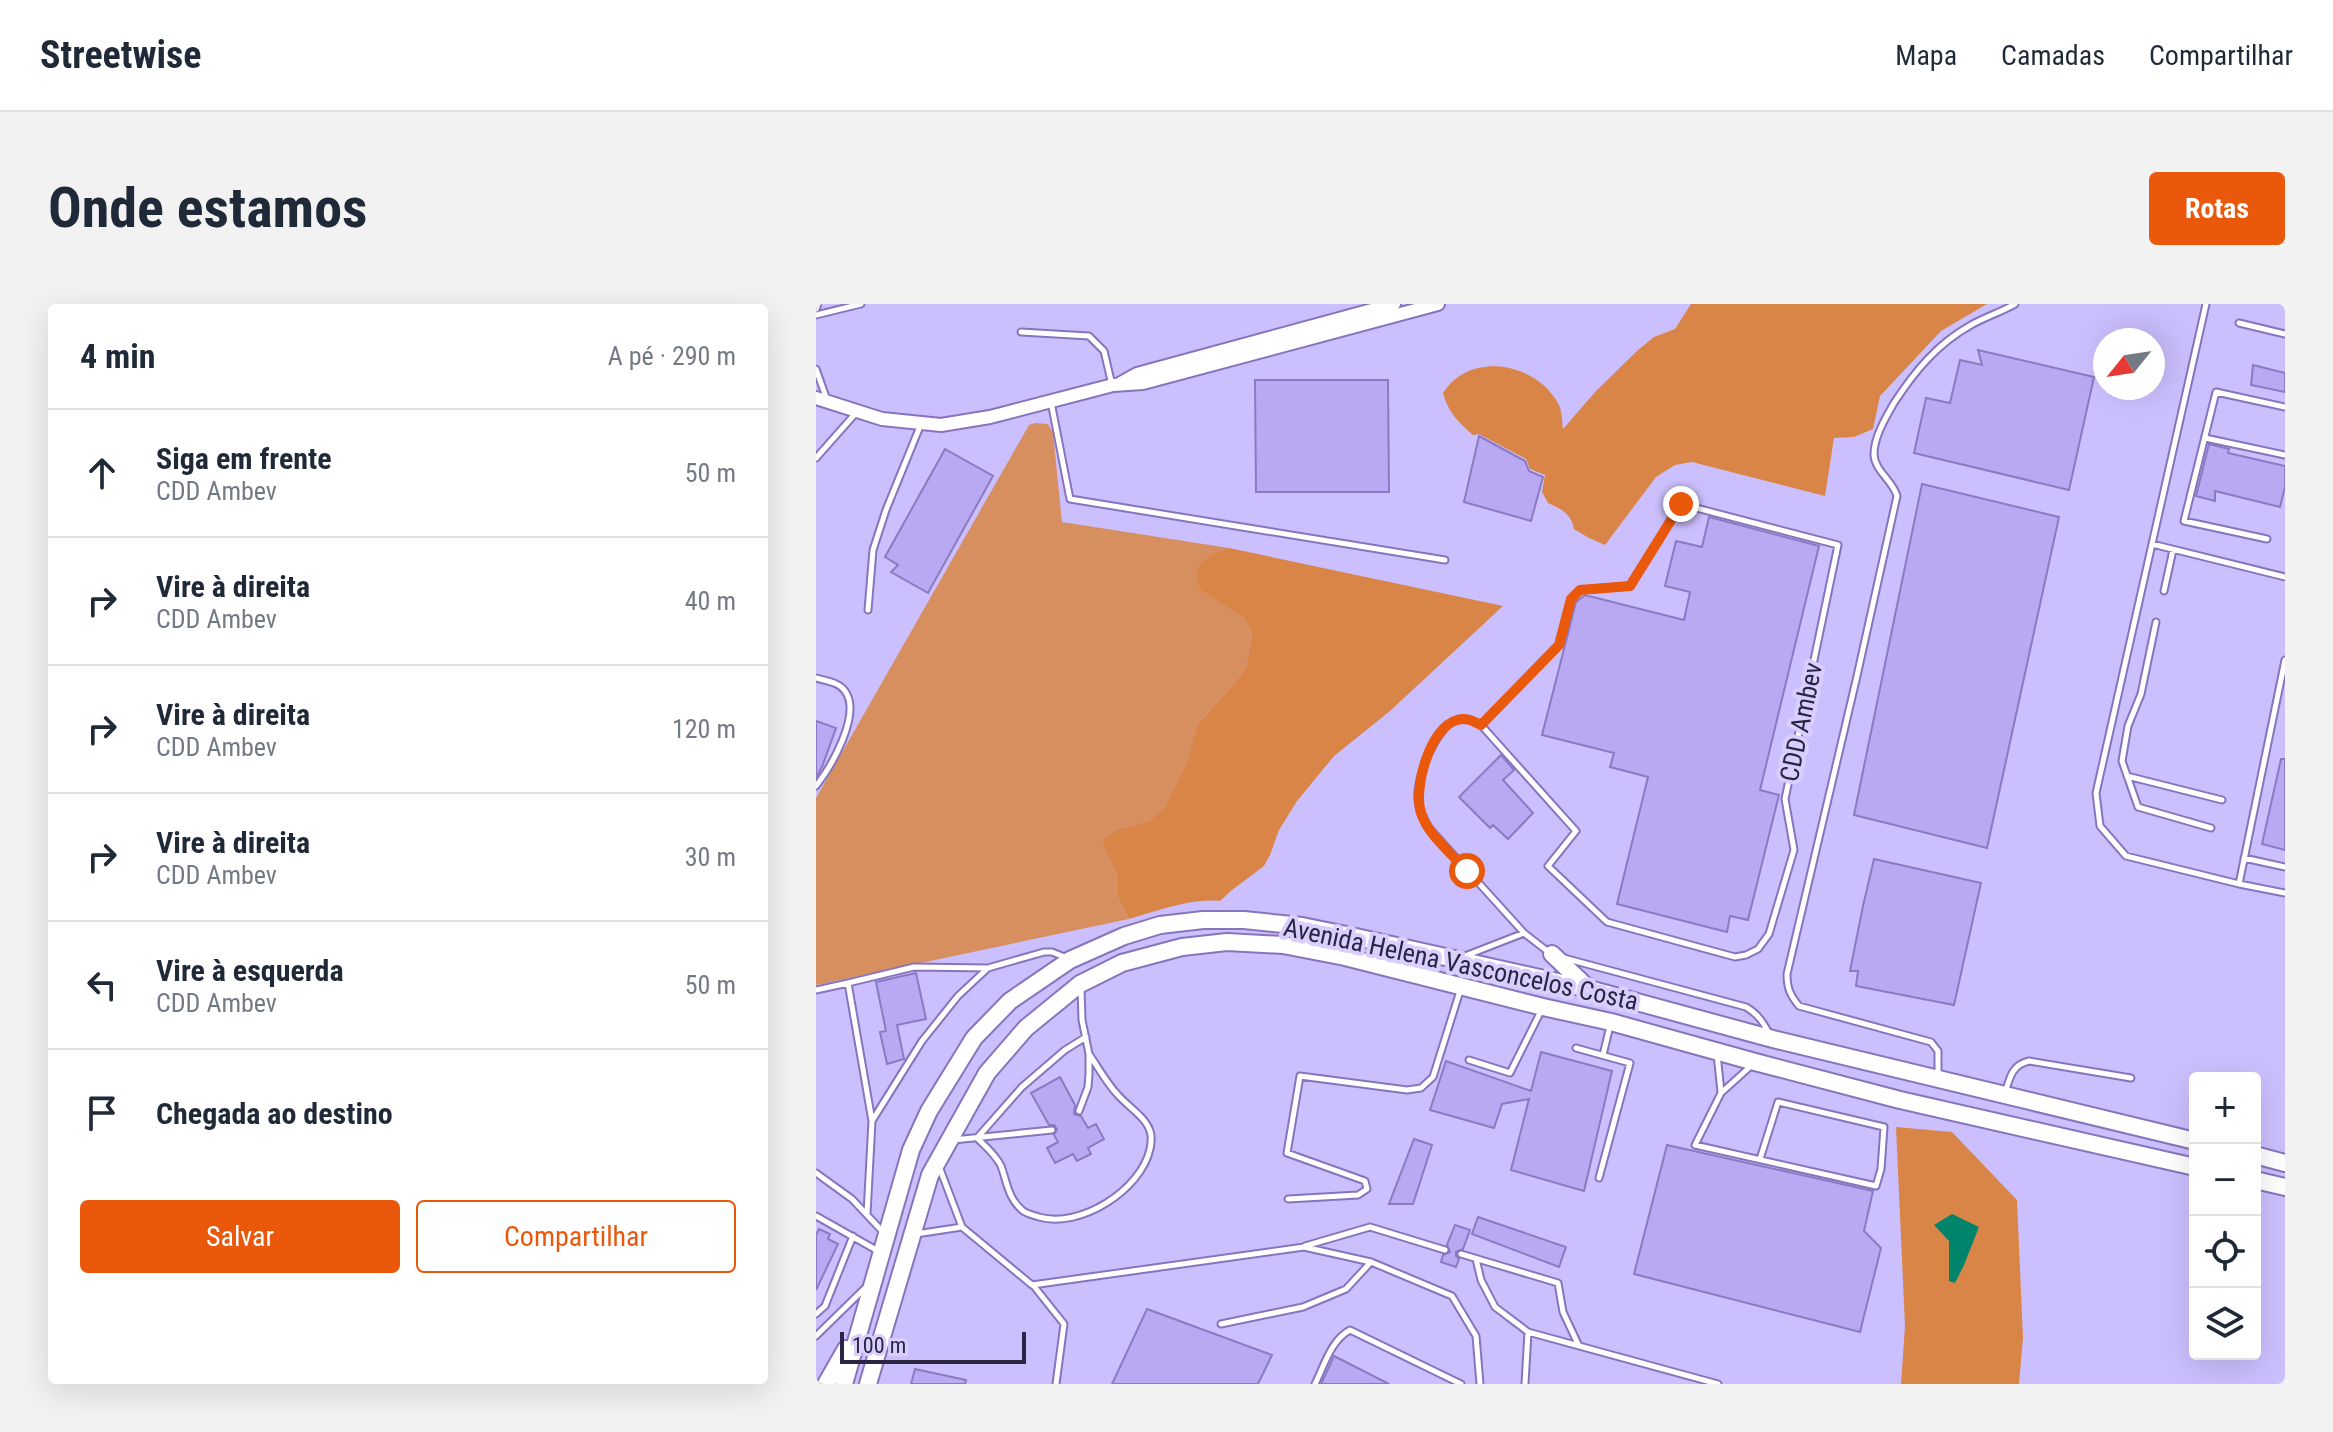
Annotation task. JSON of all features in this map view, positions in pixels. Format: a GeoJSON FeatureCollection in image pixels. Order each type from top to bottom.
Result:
{"type":"FeatureCollection","features":[{"type":"Feature","properties":{"kind":"highway","name":"Avenida Helena Vasconcelos Costa"},"geometry":{"type":"LineString","coordinates":[[844,1384],[911,1150],[929,1111],[974,1038],[1010,1001],[1070,960],[1124,936],[1160,925],[1203,920],[1244,920],[1302,926],[1589,989],[1773,1039],[2189,1140]]}},
{"type":"Feature","properties":{"kind":"highway","name":"Avenida Helena Vasconcelos Costa"},"geometry":{"type":"LineString","coordinates":[[868,1384],[930,1175],[987,1073],[1026,1028],[1080,984],[1122,963],[1182,947],[1227,942],[1283,945],[1345,957],[1611,1022],[1900,1100],[2189,1166]]}},
{"type":"Feature","properties":{"kind":"highway"},"geometry":{"type":"LineString","coordinates":[[1552,954],[1589,989]]}},
{"type":"Feature","properties":{"kind":"highway"},"geometry":{"type":"LineString","coordinates":[[2261,1157],[2285,1163]]}},
{"type":"Feature","properties":{"kind":"highway"},"geometry":{"type":"LineString","coordinates":[[2261,1181],[2285,1187]]}},
{"type":"Feature","properties":{"kind":"highway"},"geometry":{"type":"LineString","coordinates":[[826,1384],[841,1361],[872,1293]]}},
{"type":"Feature","properties":{"kind":"street"},"geometry":{"type":"LineString","coordinates":[[1117,385],[1137,374],[1394,304]]}},
{"type":"Feature","properties":{"kind":"street"},"geometry":{"type":"LineString","coordinates":[[822,400],[882,419],[941,425],[990,417],[1117,385],[1143,383],[1438,304]]}},
{"type":"Feature","properties":{"kind":"lane"},"geometry":{"type":"LineString","coordinates":[[817,309],[861,304]]}},
{"type":"Feature","properties":{"kind":"lane"},"geometry":{"type":"LineString","coordinates":[[1938,1078],[1938,1051],[1931,1042],[1799,1006],[1790,996],[1787,974],[1897,496],[1895,487],[1876,462],[1874,455],[1878,436],[1888,413],[1929,355],[1972,325],[2015,304]]}},
{"type":"Feature","properties":{"kind":"lane"},"geometry":{"type":"LineString","coordinates":[[2206,304],[2096,793],[2100,826],[2126,856],[2285,893]]}},
{"type":"Feature","properties":{"kind":"lane"},"geometry":{"type":"LineString","coordinates":[[2239,323],[2285,334]]}},
{"type":"Feature","properties":{"kind":"lane"},"geometry":{"type":"LineString","coordinates":[[1021,332],[1089,336],[1104,351],[1117,385]]}},
{"type":"Feature","properties":{"kind":"lane"},"geometry":{"type":"LineString","coordinates":[[816,369],[822,400]]}},
{"type":"Feature","properties":{"kind":"lane"},"geometry":{"type":"LineString","coordinates":[[2267,539],[2184,521],[2216,392],[2285,407]]}},
{"type":"Feature","properties":{"kind":"lane"},"geometry":{"type":"LineString","coordinates":[[1051,401],[1070,499],[1445,560]]}},
{"type":"Feature","properties":{"kind":"lane"},"geometry":{"type":"LineString","coordinates":[[816,458],[857,411]]}},
{"type":"Feature","properties":{"kind":"lane"},"geometry":{"type":"LineString","coordinates":[[868,610],[873,550],[922,423]]}},
{"type":"Feature","properties":{"kind":"lane"},"geometry":{"type":"LineString","coordinates":[[2205,438],[2285,455]]}},
{"type":"Feature","properties":{"kind":"lane","name":"CDD Ambev"},"geometry":{"type":"LineString","coordinates":[[1681,504],[1838,545],[1785,799],[1794,850],[1769,934],[1758,949],[1735,957],[1607,922],[1548,866],[1576,831],[1481,725],[1559,645],[1571,599],[1580,590],[1630,586],[1681,504]]}},
{"type":"Feature","properties":{"kind":"lane"},"geometry":{"type":"LineString","coordinates":[[2152,544],[2285,577]]}},
{"type":"Feature","properties":{"kind":"lane"},"geometry":{"type":"LineString","coordinates":[[2164,591],[2173,550]]}},
{"type":"Feature","properties":{"kind":"lane"},"geometry":{"type":"LineString","coordinates":[[2156,622],[2141,694],[2128,726],[2122,761],[2138,807],[2211,828]]}},
{"type":"Feature","properties":{"kind":"lane"},"geometry":{"type":"LineString","coordinates":[[2239,884],[2285,660]]}},
{"type":"Feature","properties":{"kind":"lane"},"geometry":{"type":"LineString","coordinates":[[816,678],[838,684],[850,702],[848,730],[816,786]]}},
{"type":"Feature","properties":{"kind":"lane"},"geometry":{"type":"LineString","coordinates":[[1481,725],[1469,719],[1456,720],[1446,726],[1437,737],[1421,773],[1418,801],[1429,828],[1524,933],[1552,954],[1746,1007],[1761,1019],[1773,1039]]}},
{"type":"Feature","properties":{"kind":"lane"},"geometry":{"type":"LineString","coordinates":[[2126,775],[2222,800]]}},
{"type":"Feature","properties":{"kind":"lane"},"geometry":{"type":"LineString","coordinates":[[2244,858],[2285,867]]}},
{"type":"Feature","properties":{"kind":"lane"},"geometry":{"type":"LineString","coordinates":[[1455,960],[1524,933]]}},
{"type":"Feature","properties":{"kind":"lane"},"geometry":{"type":"LineString","coordinates":[[816,990],[914,967],[988,968],[1044,952],[1070,960]]}},
{"type":"Feature","properties":{"kind":"lane"},"geometry":{"type":"LineString","coordinates":[[872,1121],[922,1041],[958,996],[988,968]]}},
{"type":"Feature","properties":{"kind":"lane"},"geometry":{"type":"LineString","coordinates":[[848,983],[872,1121],[867,1214]]}},
{"type":"Feature","properties":{"kind":"lane"},"geometry":{"type":"LineString","coordinates":[[1079,1111],[1088,1087],[1089,1054],[1080,984]]}},
{"type":"Feature","properties":{"kind":"lane"},"geometry":{"type":"LineString","coordinates":[[1288,1199],[1358,1195],[1367,1189],[1365,1181],[1287,1153],[1300,1076],[1407,1090],[1421,1088],[1433,1077],[1462,985]]}},
{"type":"Feature","properties":{"kind":"lane"},"geometry":{"type":"LineString","coordinates":[[1469,1060],[1510,1073],[1543,1007]]}},
{"type":"Feature","properties":{"kind":"lane"},"geometry":{"type":"LineString","coordinates":[[1603,1055],[1611,1022]]}},
{"type":"Feature","properties":{"kind":"lane"},"geometry":{"type":"LineString","coordinates":[[977,1138],[1022,1087],[1086,1037]]}},
{"type":"Feature","properties":{"kind":"lane"},"geometry":{"type":"LineString","coordinates":[[1576,1048],[1630,1063],[1599,1178]]}},
{"type":"Feature","properties":{"kind":"lane"},"geometry":{"type":"LineString","coordinates":[[1717,1052],[1721,1093]]}},
{"type":"Feature","properties":{"kind":"lane"},"geometry":{"type":"LineString","coordinates":[[977,1138],[996,1157],[1011,1197],[1024,1212],[1045,1219],[1059,1219],[1086,1214],[1112,1199],[1142,1170],[1151,1144],[1150,1131],[1135,1110],[1117,1094],[1089,1054]]}},
{"type":"Feature","properties":{"kind":"lane"},"geometry":{"type":"LineString","coordinates":[[2005,1094],[2012,1071],[2020,1063],[2029,1061],[2131,1078]]}},
{"type":"Feature","properties":{"kind":"lane"},"geometry":{"type":"LineString","coordinates":[[1755,1062],[1721,1093],[1695,1145],[1876,1186],[1881,1169],[1884,1127],[1778,1102],[1760,1159]]}},
{"type":"Feature","properties":{"kind":"lane"},"geometry":{"type":"LineString","coordinates":[[949,1140],[1052,1130]]}},
{"type":"Feature","properties":{"kind":"lane"},"geometry":{"type":"LineString","coordinates":[[937,1162],[962,1227],[1032,1285],[1064,1324],[1056,1384]]}},
{"type":"Feature","properties":{"kind":"lane"},"geometry":{"type":"LineString","coordinates":[[816,1173],[852,1199],[886,1235]]}},
{"type":"Feature","properties":{"kind":"lane"},"geometry":{"type":"LineString","coordinates":[[816,1216],[883,1254]]}},
{"type":"Feature","properties":{"kind":"lane"},"geometry":{"type":"LineString","coordinates":[[912,1235],[962,1227]]}},
{"type":"Feature","properties":{"kind":"lane"},"geometry":{"type":"LineString","coordinates":[[1032,1285],[1304,1247],[1370,1227],[1445,1250]]}},
{"type":"Feature","properties":{"kind":"lane"},"geometry":{"type":"LineString","coordinates":[[816,1314],[825,1306],[853,1236]]}},
{"type":"Feature","properties":{"kind":"lane"},"geometry":{"type":"LineString","coordinates":[[1304,1247],[1371,1262],[1452,1296],[1476,1336],[1480,1384]]}},
{"type":"Feature","properties":{"kind":"lane"},"geometry":{"type":"LineString","coordinates":[[1461,1254],[1558,1283],[1563,1312],[1579,1345]]}},
{"type":"Feature","properties":{"kind":"lane"},"geometry":{"type":"LineString","coordinates":[[1476,1259],[1481,1280],[1495,1307],[1528,1332],[1692,1381],[1718,1384]]}},
{"type":"Feature","properties":{"kind":"lane"},"geometry":{"type":"LineString","coordinates":[[1221,1324],[1303,1307],[1346,1289],[1371,1262]]}},
{"type":"Feature","properties":{"kind":"lane"},"geometry":{"type":"LineString","coordinates":[[816,1336],[877,1275]]}},
{"type":"Feature","properties":{"kind":"lane"},"geometry":{"type":"LineString","coordinates":[[1315,1384],[1335,1343],[1350,1330],[1461,1384]]}},
{"type":"Feature","properties":{"kind":"lane"},"geometry":{"type":"LineString","coordinates":[[1525,1384],[1528,1332]]}},
{"type":"Feature","properties":{"kind":"shaded area"},"geometry":{"type":"Polygon","coordinates":[[[1691,304],[1987,304],[1941,331],[1880,396],[1873,429],[1854,437],[1834,438],[1825,496],[1692,462],[1675,465],[1656,477],[1605,545],[1574,529],[1565,513],[1548,503],[1542,492],[1545,475],[1530,469],[1526,459],[1479,434],[1473,435],[1455,417],[1445,400],[1443,393],[1455,379],[1469,371],[1503,367],[1520,371],[1549,390],[1560,408],[1563,429],[1638,350],[1654,337],[1675,329],[1691,304]]]}},
{"type":"Feature","properties":{"kind":"shaded area"},"geometry":{"type":"Polygon","coordinates":[[[1048,424],[1053,433],[1062,522],[1229,548],[1207,559],[1196,579],[1243,617],[1252,632],[1246,667],[1197,725],[1189,762],[1165,807],[1149,821],[1118,829],[1103,846],[1118,877],[1118,898],[1129,919],[816,985],[816,798],[1029,425],[1048,424]]]}},
{"type":"Feature","properties":{"kind":"shaded area"},"geometry":{"type":"Polygon","coordinates":[[[1229,548],[1503,606],[1390,711],[1334,756],[1297,801],[1279,830],[1264,866],[1220,901],[1186,903],[1129,919],[1118,898],[1118,877],[1103,846],[1104,839],[1118,829],[1149,821],[1165,807],[1188,762],[1197,725],[1246,667],[1252,632],[1243,617],[1201,590],[1196,579],[1199,566],[1211,555],[1229,548]]]}},
{"type":"Feature","properties":{"kind":"shaded area"},"geometry":{"type":"Polygon","coordinates":[[[1896,1127],[1952,1132],[2017,1200],[2023,1338],[2019,1384],[1901,1384],[1905,1326],[1896,1127]]]}},
{"type":"Feature","properties":{"kind":"shaded area"},"geometry":{"type":"Polygon","coordinates":[[[1952,1214],[1979,1227],[1955,1283],[1949,1281],[1949,1241],[1934,1225],[1952,1214]]]}},
{"type":"Feature","properties":{"kind":"building"},"geometry":{"type":"Polygon","coordinates":[[[1978,350],[2093,377],[2069,490],[1914,453],[1926,398],[1950,403],[1960,360],[1982,365],[1978,350]]]}},
{"type":"Feature","properties":{"kind":"building"},"geometry":{"type":"Polygon","coordinates":[[[2253,365],[2285,373],[2285,392],[2251,385],[2253,365]]]}},
{"type":"Feature","properties":{"kind":"building"},"geometry":{"type":"Polygon","coordinates":[[[1255,380],[1388,380],[1389,492],[1256,492],[1255,380]]]}},
{"type":"Feature","properties":{"kind":"building"},"geometry":{"type":"Polygon","coordinates":[[[1479,436],[1525,461],[1529,471],[1543,477],[1531,521],[1464,502],[1479,436]]]}},
{"type":"Feature","properties":{"kind":"building"},"geometry":{"type":"Polygon","coordinates":[[[2209,444],[2229,449],[2228,453],[2285,466],[2285,487],[2280,507],[2215,491],[2215,501],[2196,496],[2209,444]]]}},
{"type":"Feature","properties":{"kind":"building"},"geometry":{"type":"Polygon","coordinates":[[[945,449],[993,476],[928,593],[891,572],[898,565],[885,557],[945,449]]]}},
{"type":"Feature","properties":{"kind":"building"},"geometry":{"type":"Polygon","coordinates":[[[1922,484],[2059,517],[1987,848],[1854,815],[1922,484]]]}},
{"type":"Feature","properties":{"kind":"building"},"geometry":{"type":"Polygon","coordinates":[[[1709,517],[1819,546],[1760,790],[1779,795],[1748,920],[1730,916],[1727,932],[1617,904],[1648,777],[1610,767],[1614,753],[1542,735],[1576,602],[1585,595],[1684,620],[1690,592],[1665,586],[1676,541],[1702,547],[1709,517]]]}},
{"type":"Feature","properties":{"kind":"building"},"geometry":{"type":"Polygon","coordinates":[[[816,721],[836,728],[816,777],[816,721]]]}},
{"type":"Feature","properties":{"kind":"building"},"geometry":{"type":"Polygon","coordinates":[[[1501,755],[1514,770],[1503,780],[1533,813],[1508,839],[1493,825],[1490,828],[1459,797],[1501,755]]]}},
{"type":"Feature","properties":{"kind":"building"},"geometry":{"type":"Polygon","coordinates":[[[2281,759],[2285,759],[2285,850],[2262,844],[2281,759]]]}},
{"type":"Feature","properties":{"kind":"building"},"geometry":{"type":"Polygon","coordinates":[[[1874,859],[1981,883],[1954,1005],[1856,986],[1858,971],[1850,971],[1874,859]]]}},
{"type":"Feature","properties":{"kind":"building"},"geometry":{"type":"Polygon","coordinates":[[[916,973],[926,1019],[897,1025],[904,1059],[887,1064],[880,1032],[886,1031],[876,982],[916,973]]]}},
{"type":"Feature","properties":{"kind":"building"},"geometry":{"type":"Polygon","coordinates":[[[1541,1052],[1612,1071],[1584,1191],[1511,1170],[1529,1099],[1502,1104],[1494,1128],[1430,1110],[1446,1061],[1531,1091],[1541,1052]]]}},
{"type":"Feature","properties":{"kind":"building"},"geometry":{"type":"Polygon","coordinates":[[[1060,1077],[1075,1105],[1074,1114],[1081,1116],[1088,1128],[1096,1124],[1104,1139],[1088,1148],[1091,1154],[1077,1161],[1073,1154],[1055,1163],[1047,1148],[1058,1142],[1054,1135],[1057,1129],[1049,1125],[1031,1093],[1060,1077]]]}},
{"type":"Feature","properties":{"kind":"building"},"geometry":{"type":"Polygon","coordinates":[[[1414,1139],[1432,1145],[1413,1204],[1389,1204],[1414,1139]]]}},
{"type":"Feature","properties":{"kind":"building"},"geometry":{"type":"Polygon","coordinates":[[[1667,1145],[1873,1191],[1864,1231],[1881,1248],[1860,1332],[1634,1274],[1667,1145]]]}},
{"type":"Feature","properties":{"kind":"building"},"geometry":{"type":"Polygon","coordinates":[[[1478,1217],[1566,1247],[1559,1267],[1472,1234],[1478,1217]]]}},
{"type":"Feature","properties":{"kind":"building"},"geometry":{"type":"Polygon","coordinates":[[[1455,1225],[1470,1230],[1463,1249],[1456,1252],[1459,1259],[1456,1267],[1441,1262],[1443,1255],[1450,1252],[1447,1245],[1455,1225]]]}},
{"type":"Feature","properties":{"kind":"building"},"geometry":{"type":"Polygon","coordinates":[[[819,1229],[830,1234],[828,1239],[838,1244],[816,1290],[816,1235],[819,1229]]]}},
{"type":"Feature","properties":{"kind":"building"},"geometry":{"type":"Polygon","coordinates":[[[1147,1309],[1272,1355],[1258,1384],[1112,1384],[1147,1309]]]}},
{"type":"Feature","properties":{"kind":"building"},"geometry":{"type":"Polygon","coordinates":[[[1334,1356],[1389,1384],[1321,1384],[1334,1356]]]}},
{"type":"Feature","properties":{"kind":"building"},"geometry":{"type":"Polygon","coordinates":[[[915,1369],[966,1380],[965,1384],[911,1384],[915,1369]]]}},
{"type":"Feature","properties":{"kind":"route"},"geometry":{"type":"LineString","coordinates":[[1467,871],[1429,828],[1418,801],[1421,773],[1437,737],[1456,720],[1469,719],[1481,725],[1559,645],[1571,599],[1580,590],[1630,586],[1681,504]]}}]}
